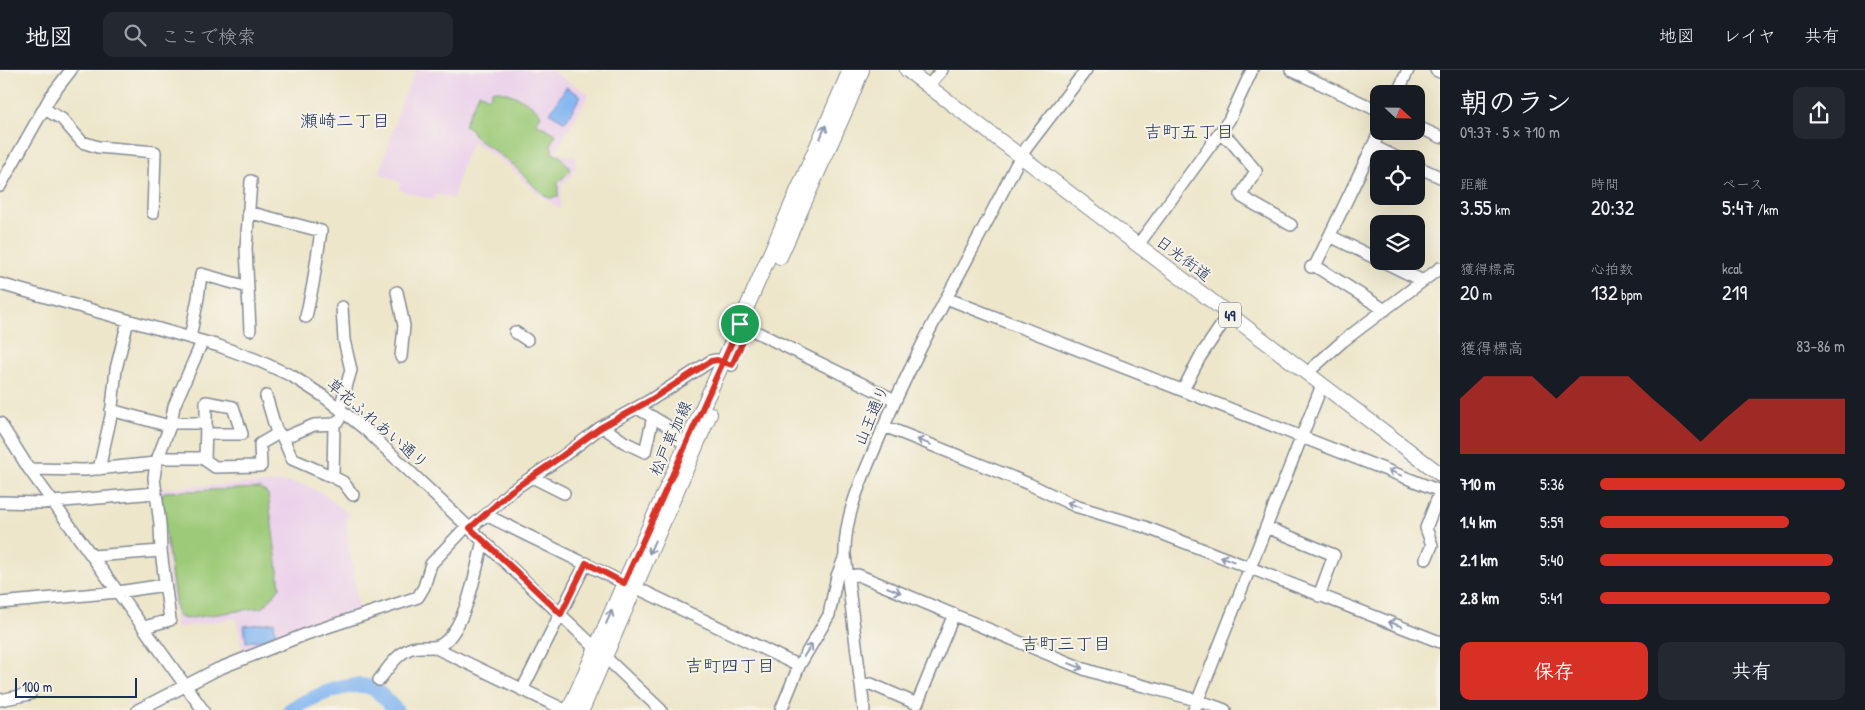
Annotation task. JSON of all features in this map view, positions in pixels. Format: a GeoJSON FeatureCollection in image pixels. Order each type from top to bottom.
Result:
{"type":"FeatureCollection","features":[{"type":"Feature","properties":{"kind":"main road","name":"松戸草加線"},"geometry":{"type":"LineString","coordinates":[[744,326],[850,70]]}},
{"type":"Feature","properties":{"kind":"main road","name":"松戸草加線"},"geometry":{"type":"LineString","coordinates":[[569,710],[600,652],[744,326],[848,106],[862,70]]}},
{"type":"Feature","properties":{"kind":"main road","name":"日光街道"},"geometry":{"type":"LineString","coordinates":[[907,70],[1440,473]]}},
{"type":"Feature","properties":{"kind":"main road","name":"松戸草加線"},"geometry":{"type":"LineString","coordinates":[[629,585],[687,443],[727,364]]}},
{"type":"Feature","properties":{"kind":"main road","name":"松戸草加線"},"geometry":{"type":"LineString","coordinates":[[582,710],[600,652]]}},
{"type":"Feature","properties":{"kind":"street"},"geometry":{"type":"LineString","coordinates":[[0,186],[58,86],[71,70]]}},
{"type":"Feature","properties":{"kind":"street"},"geometry":{"type":"LineString","coordinates":[[928,86],[942,70]]}},
{"type":"Feature","properties":{"kind":"street","name":"山王通り"},"geometry":{"type":"LineString","coordinates":[[864,710],[845,555],[849,514],[910,366],[1021,157],[1039,130],[1086,70]]}},
{"type":"Feature","properties":{"kind":"street"},"geometry":{"type":"LineString","coordinates":[[1138,245],[1218,136],[1228,120],[1252,70]]}},
{"type":"Feature","properties":{"kind":"street"},"geometry":{"type":"LineString","coordinates":[[1291,70],[1370,107]]}},
{"type":"Feature","properties":{"kind":"street"},"geometry":{"type":"LineString","coordinates":[[1401,85],[1408,70]]}},
{"type":"Feature","properties":{"kind":"street"},"geometry":{"type":"LineString","coordinates":[[1436,70],[1440,72]]}},
{"type":"Feature","properties":{"kind":"street"},"geometry":{"type":"LineString","coordinates":[[44,109],[62,119],[82,142],[105,148],[155,152],[153,213]]}},
{"type":"Feature","properties":{"kind":"street"},"geometry":{"type":"LineString","coordinates":[[1425,130],[1440,137]]}},
{"type":"Feature","properties":{"kind":"street"},"geometry":{"type":"LineString","coordinates":[[1218,136],[1230,140],[1256,172],[1242,197],[1291,225]]}},
{"type":"Feature","properties":{"kind":"street"},"geometry":{"type":"LineString","coordinates":[[1376,140],[1313,267],[1385,310]]}},
{"type":"Feature","properties":{"kind":"street"},"geometry":{"type":"LineString","coordinates":[[1373,146],[1381,150]]}},
{"type":"Feature","properties":{"kind":"street"},"geometry":{"type":"LineString","coordinates":[[1425,170],[1440,177]]}},
{"type":"Feature","properties":{"kind":"street"},"geometry":{"type":"LineString","coordinates":[[250,330],[246,248],[251,182]]}},
{"type":"Feature","properties":{"kind":"street"},"geometry":{"type":"LineString","coordinates":[[248,212],[321,231],[306,317]]}},
{"type":"Feature","properties":{"kind":"street"},"geometry":{"type":"LineString","coordinates":[[1330,236],[1370,256]]}},
{"type":"Feature","properties":{"kind":"street"},"geometry":{"type":"LineString","coordinates":[[1307,373],[1343,341],[1440,268]]}},
{"type":"Feature","properties":{"kind":"street"},"geometry":{"type":"LineString","coordinates":[[1399,270],[1423,281]]}},
{"type":"Feature","properties":{"kind":"street"},"geometry":{"type":"LineString","coordinates":[[190,338],[201,274],[248,288]]}},
{"type":"Feature","properties":{"kind":"street","name":"草花ふれあい通り"},"geometry":{"type":"LineString","coordinates":[[0,284],[250,357],[275,367],[305,384],[343,410],[661,710]]}},
{"type":"Feature","properties":{"kind":"street"},"geometry":{"type":"LineString","coordinates":[[397,292],[404,326],[401,357]]}},
{"type":"Feature","properties":{"kind":"street"},"geometry":{"type":"LineString","coordinates":[[946,298],[1440,491],[1426,528],[1432,546],[1426,559]]}},
{"type":"Feature","properties":{"kind":"street"},"geometry":{"type":"LineString","coordinates":[[334,477],[334,424],[343,410],[352,370],[344,340],[342,307]]}},
{"type":"Feature","properties":{"kind":"street"},"geometry":{"type":"LineString","coordinates":[[1183,390],[1200,357],[1229,314]]}},
{"type":"Feature","properties":{"kind":"street"},"geometry":{"type":"LineString","coordinates":[[99,469],[111,410],[116,369],[128,321]]}},
{"type":"Feature","properties":{"kind":"street"},"geometry":{"type":"LineString","coordinates":[[744,326],[895,400]]}},
{"type":"Feature","properties":{"kind":"street"},"geometry":{"type":"LineString","coordinates":[[515,332],[527,340]]}},
{"type":"Feature","properties":{"kind":"street"},"geometry":{"type":"LineString","coordinates":[[144,627],[170,620],[154,478],[157,460],[170,424],[174,406],[202,342]]}},
{"type":"Feature","properties":{"kind":"street"},"geometry":{"type":"LineString","coordinates":[[138,710],[185,684],[218,669],[309,633],[418,597],[424,587],[431,564],[469,527],[486,515],[511,491],[602,427],[637,408],[711,361],[717,360],[727,364]]}},
{"type":"Feature","properties":{"kind":"street"},"geometry":{"type":"LineString","coordinates":[[1196,705],[1322,385]]}},
{"type":"Feature","properties":{"kind":"street"},"geometry":{"type":"LineString","coordinates":[[266,396],[276,430],[292,459],[343,482],[353,495]]}},
{"type":"Feature","properties":{"kind":"street"},"geometry":{"type":"LineString","coordinates":[[637,408],[666,425],[679,440],[687,443]]}},
{"type":"Feature","properties":{"kind":"street"},"geometry":{"type":"LineString","coordinates":[[111,410],[170,424],[206,429],[205,460],[215,467],[261,466],[260,444],[314,425],[334,424]]}},
{"type":"Feature","properties":{"kind":"street"},"geometry":{"type":"LineString","coordinates":[[602,427],[624,442],[645,452],[653,417]]}},
{"type":"Feature","properties":{"kind":"street"},"geometry":{"type":"LineString","coordinates":[[0,423],[5,439],[54,502],[203,710]]}},
{"type":"Feature","properties":{"kind":"street"},"geometry":{"type":"LineString","coordinates":[[884,426],[1029,484],[1075,506],[1145,527],[1440,642]]}},
{"type":"Feature","properties":{"kind":"street"},"geometry":{"type":"LineString","coordinates":[[29,469],[99,469],[157,460],[205,458]]}},
{"type":"Feature","properties":{"kind":"street"},"geometry":{"type":"LineString","coordinates":[[532,476],[564,493]]}},
{"type":"Feature","properties":{"kind":"street"},"geometry":{"type":"LineString","coordinates":[[0,502],[54,502],[155,493]]}},
{"type":"Feature","properties":{"kind":"street"},"geometry":{"type":"LineString","coordinates":[[486,515],[799,666]]}},
{"type":"Feature","properties":{"kind":"street"},"geometry":{"type":"LineString","coordinates":[[1266,527],[1334,556],[1320,596]]}},
{"type":"Feature","properties":{"kind":"street"},"geometry":{"type":"LineString","coordinates":[[380,680],[391,664],[404,652],[412,648],[434,647],[442,644],[450,636],[460,619],[473,584],[482,540]]}},
{"type":"Feature","properties":{"kind":"street"},"geometry":{"type":"LineString","coordinates":[[93,556],[161,551]]}},
{"type":"Feature","properties":{"kind":"street"},"geometry":{"type":"LineString","coordinates":[[781,710],[799,666],[829,615],[837,576],[845,555]]}},
{"type":"Feature","properties":{"kind":"street"},"geometry":{"type":"LineString","coordinates":[[522,690],[586,563]]}},
{"type":"Feature","properties":{"kind":"street"},"geometry":{"type":"LineString","coordinates":[[848,576],[858,575],[1084,669],[1196,705],[1225,710]]}},
{"type":"Feature","properties":{"kind":"street"},"geometry":{"type":"LineString","coordinates":[[0,603],[118,592],[165,585]]}},
{"type":"Feature","properties":{"kind":"street"},"geometry":{"type":"LineString","coordinates":[[862,685],[871,684],[917,704],[954,614]]}},
{"type":"Feature","properties":{"kind":"street"},"geometry":{"type":"LineString","coordinates":[[434,647],[565,710]]}},
{"type":"Feature","properties":{"kind":"street"},"geometry":{"type":"LineString","coordinates":[[0,700],[30,694]]}},
{"type":"Feature","properties":{"kind":"shaded area"},"geometry":{"type":"Polygon","coordinates":[[[416,70],[550,70],[589,94],[555,153],[576,156],[576,168],[571,172],[574,174],[562,184],[560,209],[535,192],[510,167],[472,141],[462,166],[453,199],[436,194],[434,200],[399,190],[400,182],[380,173],[402,101],[416,70]]]}},
{"type":"Feature","properties":{"kind":"shaded area"},"geometry":{"type":"Polygon","coordinates":[[[289,482],[308,486],[327,496],[348,514],[346,522],[359,612],[243,652],[236,618],[176,628],[157,488],[289,482]]]}},
{"type":"Feature","properties":{"kind":"green space"},"geometry":{"type":"Polygon","coordinates":[[[493,90],[512,95],[532,106],[541,115],[536,123],[556,134],[551,144],[553,154],[560,156],[571,170],[558,183],[558,197],[549,198],[537,189],[511,163],[476,138],[470,128],[464,125],[479,93],[489,98],[493,90]]]}},
{"type":"Feature","properties":{"kind":"green space"},"geometry":{"type":"Polygon","coordinates":[[[260,488],[268,494],[280,587],[264,607],[185,619],[177,615],[161,498],[164,492],[260,488]]]}},
{"type":"Feature","properties":{"kind":"water"},"geometry":{"type":"Polygon","coordinates":[[[566,87],[581,96],[565,122],[550,113],[566,87]]]}},
{"type":"Feature","properties":{"kind":"water"},"geometry":{"type":"Polygon","coordinates":[[[274,622],[276,638],[246,642],[244,626],[274,622]]]}},
{"type":"Feature","properties":{"kind":"waterway"},"geometry":{"type":"LineString","coordinates":[[290,710],[328,692],[351,686],[374,689],[396,710]]}},
{"type":"Feature","properties":{"kind":"district","name":"瀬崎二丁目"},"geometry":{"type":"Point","coordinates":[345,120]}},
{"type":"Feature","properties":{"kind":"district","name":"吉町五丁目"},"geometry":{"type":"Point","coordinates":[1189,131]}},
{"type":"Feature","properties":{"kind":"district","name":"吉町三丁目"},"geometry":{"type":"Point","coordinates":[1066,643]}},
{"type":"Feature","properties":{"kind":"district","name":"吉町四丁目"},"geometry":{"type":"Point","coordinates":[730,665]}},
{"type":"Feature","properties":{"kind":"route"},"geometry":{"type":"LineString","coordinates":[[740,324],[723,362],[711,361],[649,401],[600,428],[584,441],[524,481],[470,528],[561,614],[586,563],[624,583],[723,362],[732,365],[749,328],[740,324]]}}]}
